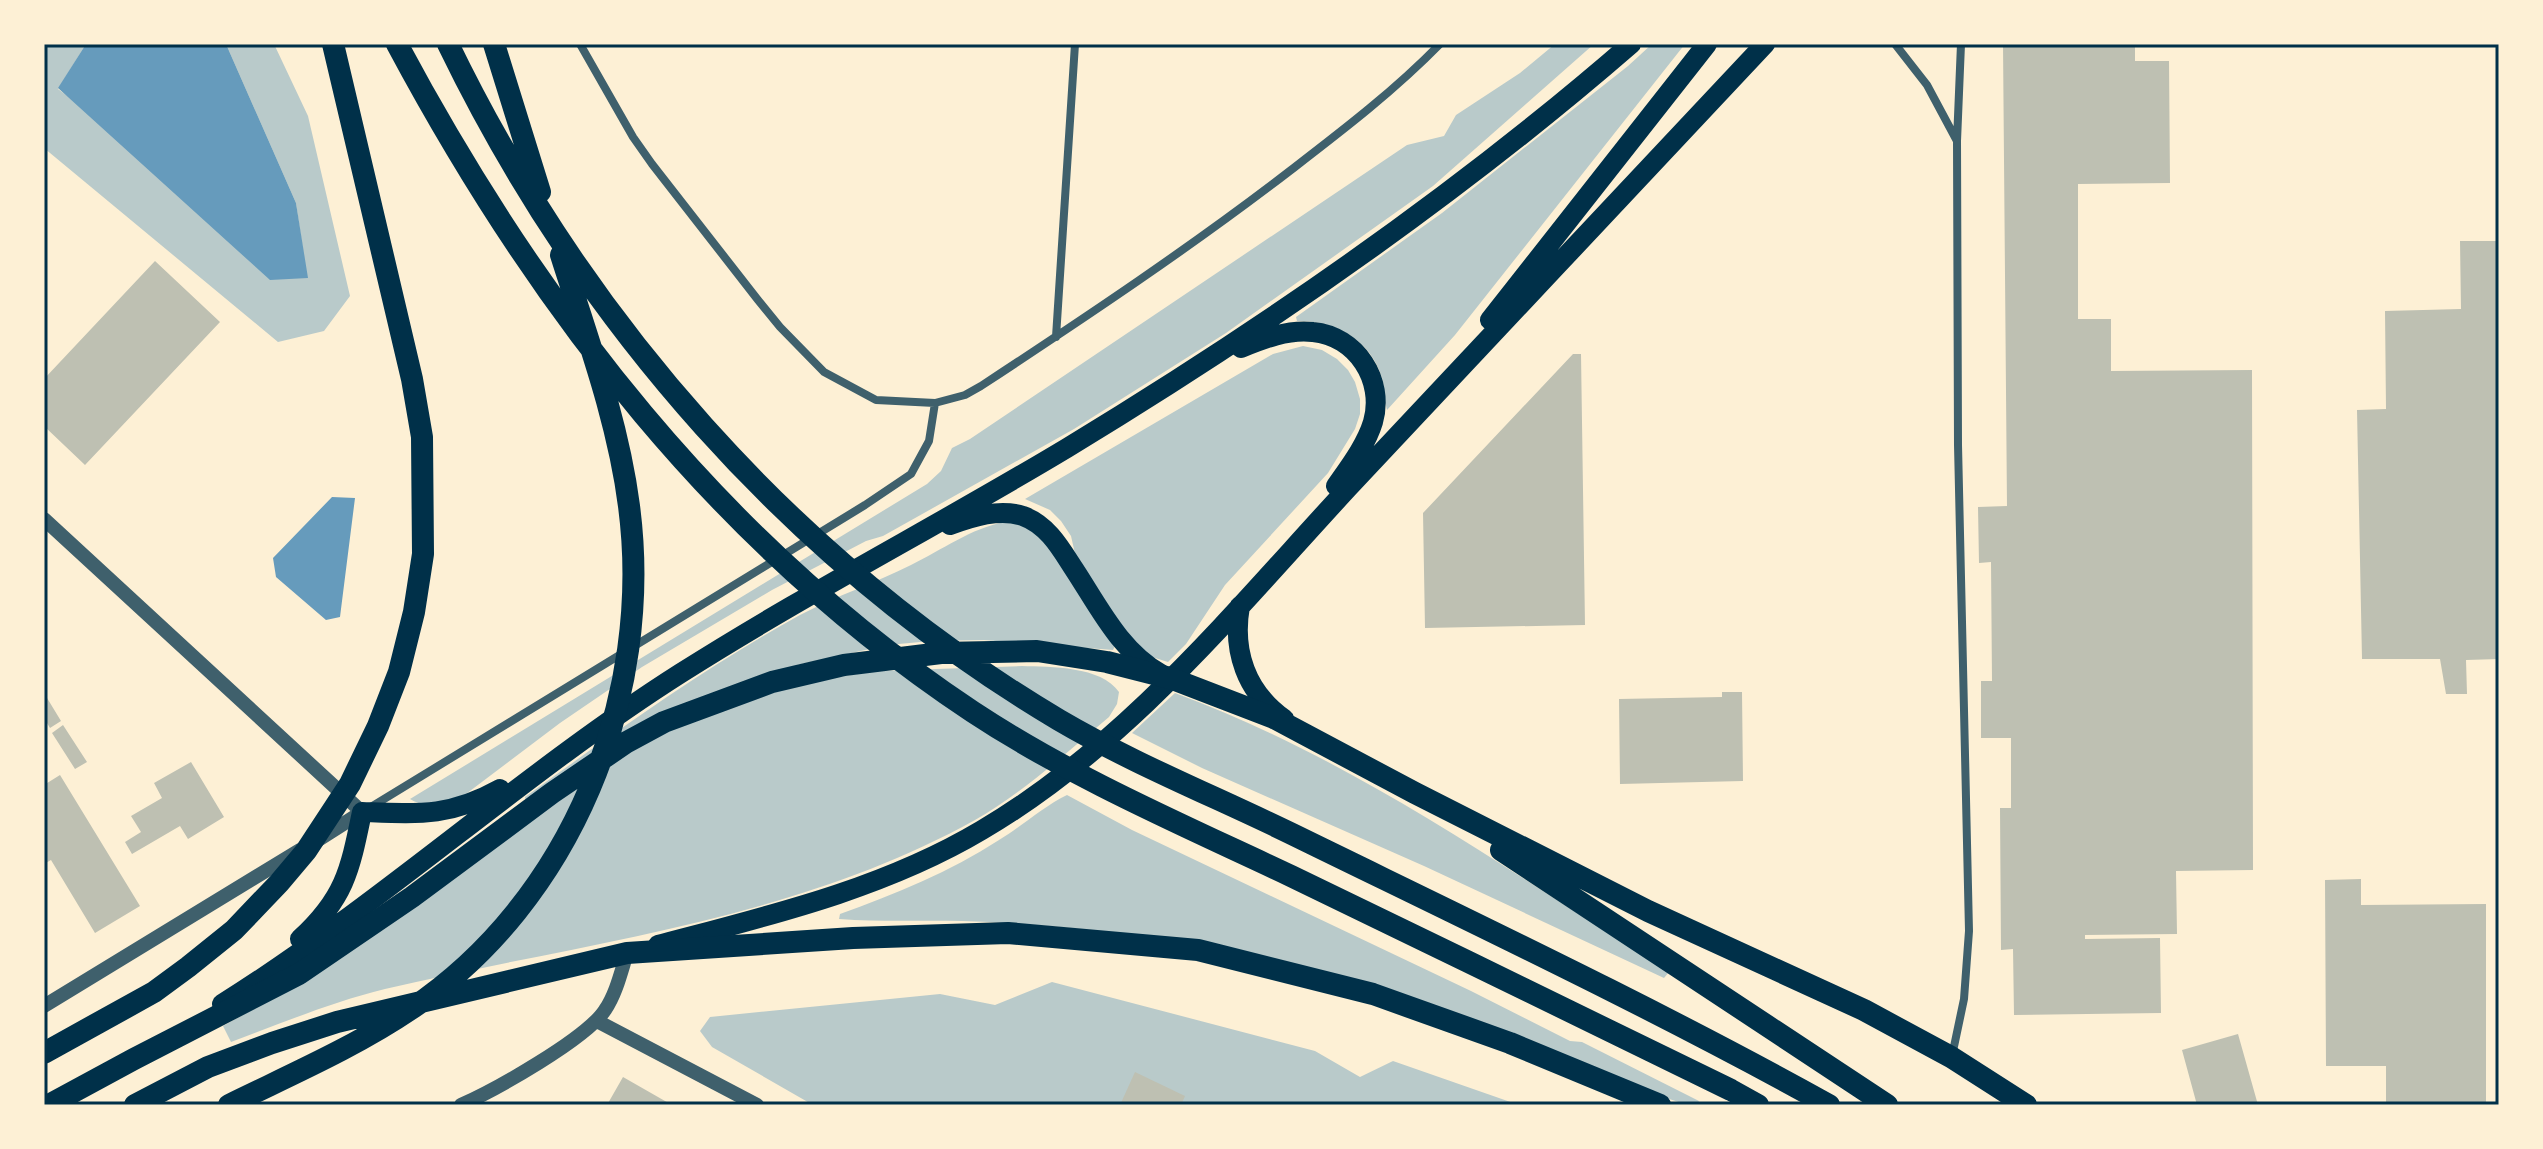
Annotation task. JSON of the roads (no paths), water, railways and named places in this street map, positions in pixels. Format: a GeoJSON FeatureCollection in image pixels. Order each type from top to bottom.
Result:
{"type":"FeatureCollection","features":[{"type":"Feature","properties":{"kind":"highway"},"geometry":{"type":"LineString","coordinates":[[49,1050],[154,992],[234,930],[279,883],[330,817],[350,784],[378,726],[399,672],[421,568],[424,497],[422,437],[412,379],[333,44]]}},
{"type":"Feature","properties":{"kind":"highway"},"geometry":{"type":"LineString","coordinates":[[397,44],[474,181],[519,250],[641,412],[718,497],[810,589],[910,667],[975,713],[1114,794],[1228,846],[1758,1105]]}},
{"type":"Feature","properties":{"kind":"highway"},"geometry":{"type":"LineString","coordinates":[[448,44],[504,150],[601,303],[671,390],[799,525],[932,636],[1057,719],[1127,757],[1256,817],[1741,1056],[1829,1105]]}},
{"type":"Feature","properties":{"kind":"highway"},"geometry":{"type":"LineString","coordinates":[[229,1105],[365,1037],[411,1010],[465,966],[494,937],[520,908],[550,865],[577,817],[594,779],[618,705],[633,599],[629,508],[623,468],[596,368],[494,44]]}},
{"type":"Feature","properties":{"kind":"highway"},"geometry":{"type":"LineString","coordinates":[[238,994],[283,956],[331,906],[348,873],[362,812],[424,814],[461,807],[494,792],[582,739],[705,658],[1056,455],[1313,290],[1514,142],[1631,44]]}},
{"type":"Feature","properties":{"kind":"highway"},"geometry":{"type":"LineString","coordinates":[[1417,414],[1707,44]]}},
{"type":"Feature","properties":{"kind":"highway"},"geometry":{"type":"LineString","coordinates":[[135,1105],[208,1067],[337,1022],[627,953],[835,895],[944,852],[999,819],[1048,785],[1114,732],[1170,678],[1765,44]]}},
{"type":"Feature","properties":{"kind":"highway"},"geometry":{"type":"LineString","coordinates":[[1199,366],[1255,342],[1304,331],[1322,333],[1339,340],[1353,350],[1369,372],[1376,399],[1370,431],[1350,466],[1284,557]]}},
{"type":"Feature","properties":{"kind":"highway"},"geometry":{"type":"LineString","coordinates":[[891,550],[981,516],[1003,513],[1030,519],[1059,545],[1123,642],[1143,662],[1170,678]]}},
{"type":"Feature","properties":{"kind":"highway"},"geometry":{"type":"LineString","coordinates":[[1240,606],[1238,641],[1242,665],[1250,684],[1271,709],[1300,730]]}},
{"type":"Feature","properties":{"kind":"highway"},"geometry":{"type":"LineString","coordinates":[[49,1105],[299,974],[412,897],[552,793],[627,742],[664,722],[772,682],[830,668],[941,653],[1037,651],[1107,662],[1170,678],[1300,730],[1415,793],[1648,911],[1864,1010],[1951,1057],[2026,1105]]}},
{"type":"Feature","properties":{"kind":"highway"},"geometry":{"type":"LineString","coordinates":[[134,1059],[238,994],[370,901],[582,739]]}},
{"type":"Feature","properties":{"kind":"highway"},"geometry":{"type":"LineString","coordinates":[[1415,793],[1887,1105]]}},
{"type":"Feature","properties":{"kind":"highway"},"geometry":{"type":"LineString","coordinates":[[627,953],[853,938],[1008,933],[1198,950],[1373,994],[1510,1043],[1660,1105]]}},
{"type":"Feature","properties":{"kind":"street"},"geometry":{"type":"LineString","coordinates":[[580,44],[633,137],[652,164],[765,309],[824,372],[876,400],[935,403],[965,395],[981,386],[1157,270],[1261,194],[1400,85],[1440,44]]}},
{"type":"Feature","properties":{"kind":"street"},"geometry":{"type":"LineString","coordinates":[[1056,337],[1075,44]]}},
{"type":"Feature","properties":{"kind":"street"},"geometry":{"type":"LineString","coordinates":[[1895,44],[1927,85],[1957,141]]}},
{"type":"Feature","properties":{"kind":"street"},"geometry":{"type":"LineString","coordinates":[[1951,1057],[1964,999],[1969,931],[1958,445],[1957,141],[1961,44]]}},
{"type":"Feature","properties":{"kind":"street"},"geometry":{"type":"LineString","coordinates":[[44,1006],[851,514],[911,474],[929,441],[935,403]]}},
{"type":"Feature","properties":{"kind":"street"},"geometry":{"type":"LineString","coordinates":[[44,519],[362,812]]}},
{"type":"Feature","properties":{"kind":"street"},"geometry":{"type":"LineString","coordinates":[[461,1105],[529,1068],[597,1021],[610,1001],[627,953]]}},
{"type":"Feature","properties":{"kind":"street"},"geometry":{"type":"LineString","coordinates":[[597,1021],[757,1105]]}},
{"type":"Feature","properties":{"kind":"water"},"geometry":{"type":"Polygon","coordinates":[[[86,44],[226,44],[296,203],[308,278],[270,280],[58,88],[86,44]]]}},
{"type":"Feature","properties":{"kind":"water"},"geometry":{"type":"Polygon","coordinates":[[[332,497],[355,498],[340,617],[326,620],[276,577],[273,558],[332,497]]]}}]}
